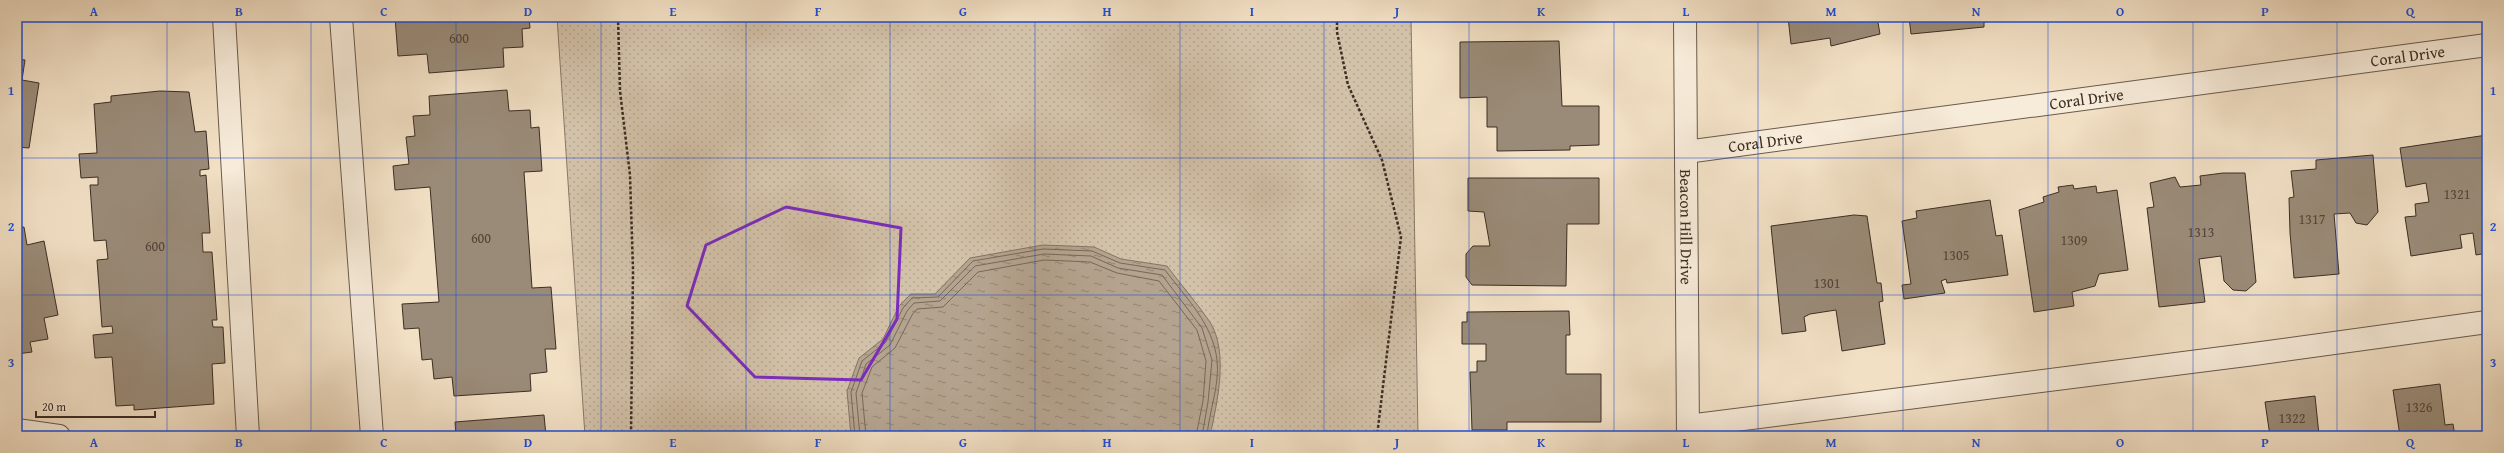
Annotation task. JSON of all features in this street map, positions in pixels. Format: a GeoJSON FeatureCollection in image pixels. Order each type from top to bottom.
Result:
{"type":"FeatureCollection","features":[{"type":"Feature","properties":{"kind":"street"},"geometry":{"type":"LineString","coordinates":[[224,17],[248,436]]}},
{"type":"Feature","properties":{"kind":"street"},"geometry":{"type":"LineString","coordinates":[[341,17],[372,436]]}},
{"type":"Feature","properties":{"kind":"street","name":"Beacon Hill Drive"},"geometry":{"type":"LineString","coordinates":[[1685,17],[1688,431]]}},
{"type":"Feature","properties":{"kind":"street","name":"Coral Drive"},"geometry":{"type":"LineString","coordinates":[[1686,152],[2487,46]]}},
{"type":"Feature","properties":{"kind":"street"},"geometry":{"type":"LineString","coordinates":[[1688,431],[2487,322]]}},
{"type":"Feature","properties":{"kind":"street"},"geometry":{"type":"LineString","coordinates":[[17,430],[59,436]]}},
{"type":"Feature","properties":{"kind":"path"},"geometry":{"type":"LineString","coordinates":[[618,17],[620,91],[630,175],[633,270],[631,436]]}},
{"type":"Feature","properties":{"kind":"path"},"geometry":{"type":"LineString","coordinates":[[1337,17],[1337,32],[1348,84],[1382,160],[1401,237],[1377,436]]}},
{"type":"Feature","properties":{"kind":"highlighted area"},"geometry":{"type":"Polygon","coordinates":[[[786,207],[901,228],[897,319],[861,380],[755,377],[687,306],[706,245],[786,207]]]}},
{"type":"Feature","properties":{"kind":"shaded area"},"geometry":{"type":"Polygon","coordinates":[[[557,17],[1411,17],[1418,436],[585,436],[557,17]]]}},
{"type":"Feature","properties":{"kind":"water"},"geometry":{"type":"Polygon","coordinates":[[[1043,245],[1094,247],[1121,259],[1167,266],[1205,315],[1216,334],[1219,348],[1220,378],[1216,409],[1210,436],[851,436],[847,391],[859,358],[883,339],[899,306],[911,294],[935,294],[970,258],[1043,245]]]}},
{"type":"Feature","properties":{"kind":"building"},"geometry":{"type":"Polygon","coordinates":[[[395,17],[529,17],[530,28],[522,29],[523,47],[503,48],[504,67],[429,73],[427,54],[398,56],[395,17]]]}},
{"type":"Feature","properties":{"kind":"building"},"geometry":{"type":"Polygon","coordinates":[[[1788,17],[1877,17],[1880,34],[1831,46],[1830,38],[1791,44],[1788,17]]]}},
{"type":"Feature","properties":{"kind":"building"},"geometry":{"type":"Polygon","coordinates":[[[1909,17],[2008,17],[2008,19],[1984,22],[1984,27],[1911,34],[1909,17]]]}},
{"type":"Feature","properties":{"kind":"building"},"geometry":{"type":"Polygon","coordinates":[[[1559,41],[1562,106],[1599,106],[1599,145],[1570,146],[1570,150],[1497,151],[1497,127],[1487,127],[1487,97],[1460,98],[1460,42],[1559,41]]]}},
{"type":"Feature","properties":{"kind":"building"},"geometry":{"type":"Polygon","coordinates":[[[17,59],[25,60],[22,80],[39,83],[29,148],[17,147],[17,59]]]}},
{"type":"Feature","properties":{"kind":"building"},"geometry":{"type":"Polygon","coordinates":[[[507,90],[509,111],[530,110],[531,128],[539,127],[542,171],[524,172],[532,288],[551,287],[556,349],[545,349],[547,372],[530,374],[531,391],[454,396],[452,377],[434,379],[432,359],[422,360],[419,328],[404,329],[402,304],[439,302],[430,187],[395,190],[393,166],[409,164],[406,137],[415,136],[413,116],[430,115],[429,96],[507,90]]]}},
{"type":"Feature","properties":{"kind":"building"},"geometry":{"type":"Polygon","coordinates":[[[160,91],[189,92],[195,132],[206,131],[209,169],[200,170],[200,176],[206,175],[210,233],[202,233],[203,252],[212,252],[217,320],[212,320],[213,327],[223,327],[225,363],[212,364],[214,404],[134,410],[134,405],[116,406],[112,357],[95,358],[93,335],[113,333],[112,326],[102,327],[97,260],[108,259],[106,240],[94,241],[90,185],[98,185],[98,177],[81,178],[79,154],[97,153],[94,104],[111,102],[111,96],[160,91]]]}},
{"type":"Feature","properties":{"kind":"building"},"geometry":{"type":"Polygon","coordinates":[[[2487,135],[2487,253],[2476,255],[2473,233],[2460,235],[2462,248],[2411,256],[2405,217],[2416,216],[2415,204],[2429,202],[2426,183],[2406,187],[2400,148],[2487,135]]]}},
{"type":"Feature","properties":{"kind":"building"},"geometry":{"type":"Polygon","coordinates":[[[2373,155],[2378,212],[2367,225],[2356,223],[2350,213],[2334,214],[2339,274],[2294,278],[2289,198],[2294,197],[2291,171],[2316,169],[2316,160],[2373,155]]]}},
{"type":"Feature","properties":{"kind":"building"},"geometry":{"type":"Polygon","coordinates":[[[2223,173],[2245,173],[2256,282],[2246,291],[2233,290],[2224,281],[2221,256],[2199,259],[2205,302],[2159,307],[2147,208],[2154,207],[2150,183],[2175,177],[2180,187],[2201,185],[2200,176],[2223,173]]]}},
{"type":"Feature","properties":{"kind":"building"},"geometry":{"type":"Polygon","coordinates":[[[1468,178],[1599,178],[1599,224],[1567,224],[1566,286],[1472,285],[1466,277],[1466,254],[1473,246],[1490,246],[1484,212],[1468,211],[1468,178]]]}},
{"type":"Feature","properties":{"kind":"building"},"geometry":{"type":"Polygon","coordinates":[[[2073,185],[2074,189],[2096,186],[2097,193],[2117,190],[2128,270],[2099,274],[2095,286],[2072,292],[2074,306],[2034,312],[2019,210],[2044,202],[2043,197],[2059,192],[2058,187],[2073,185]]]}},
{"type":"Feature","properties":{"kind":"building"},"geometry":{"type":"Polygon","coordinates":[[[1990,200],[1996,236],[2002,235],[2008,275],[1947,283],[1946,279],[1941,281],[1945,293],[1904,299],[1902,285],[1911,284],[1902,221],[1917,218],[1916,211],[1990,200]]]}},
{"type":"Feature","properties":{"kind":"building"},"geometry":{"type":"Polygon","coordinates":[[[1854,215],[1867,216],[1877,283],[1881,283],[1883,301],[1879,302],[1885,344],[1842,351],[1836,310],[1810,314],[1804,317],[1806,331],[1782,334],[1771,226],[1854,215]]]}},
{"type":"Feature","properties":{"kind":"building"},"geometry":{"type":"Polygon","coordinates":[[[24,227],[27,245],[44,241],[58,315],[44,318],[48,339],[30,342],[32,352],[17,354],[17,228],[24,227]]]}},
{"type":"Feature","properties":{"kind":"building"},"geometry":{"type":"Polygon","coordinates":[[[1569,311],[1570,335],[1566,335],[1566,374],[1601,374],[1601,422],[1507,422],[1507,430],[1472,430],[1470,372],[1477,372],[1477,361],[1486,361],[1486,344],[1462,344],[1462,322],[1467,322],[1467,312],[1569,311]]]}},
{"type":"Feature","properties":{"kind":"building"},"geometry":{"type":"Polygon","coordinates":[[[2440,384],[2445,425],[2453,424],[2455,436],[2400,436],[2393,390],[2440,384]]]}},
{"type":"Feature","properties":{"kind":"building"},"geometry":{"type":"Polygon","coordinates":[[[2315,396],[2319,435],[2331,434],[2332,436],[2270,436],[2265,402],[2315,396]]]}},
{"type":"Feature","properties":{"kind":"building"},"geometry":{"type":"Polygon","coordinates":[[[544,415],[546,436],[456,436],[455,422],[544,415]]]}}]}
